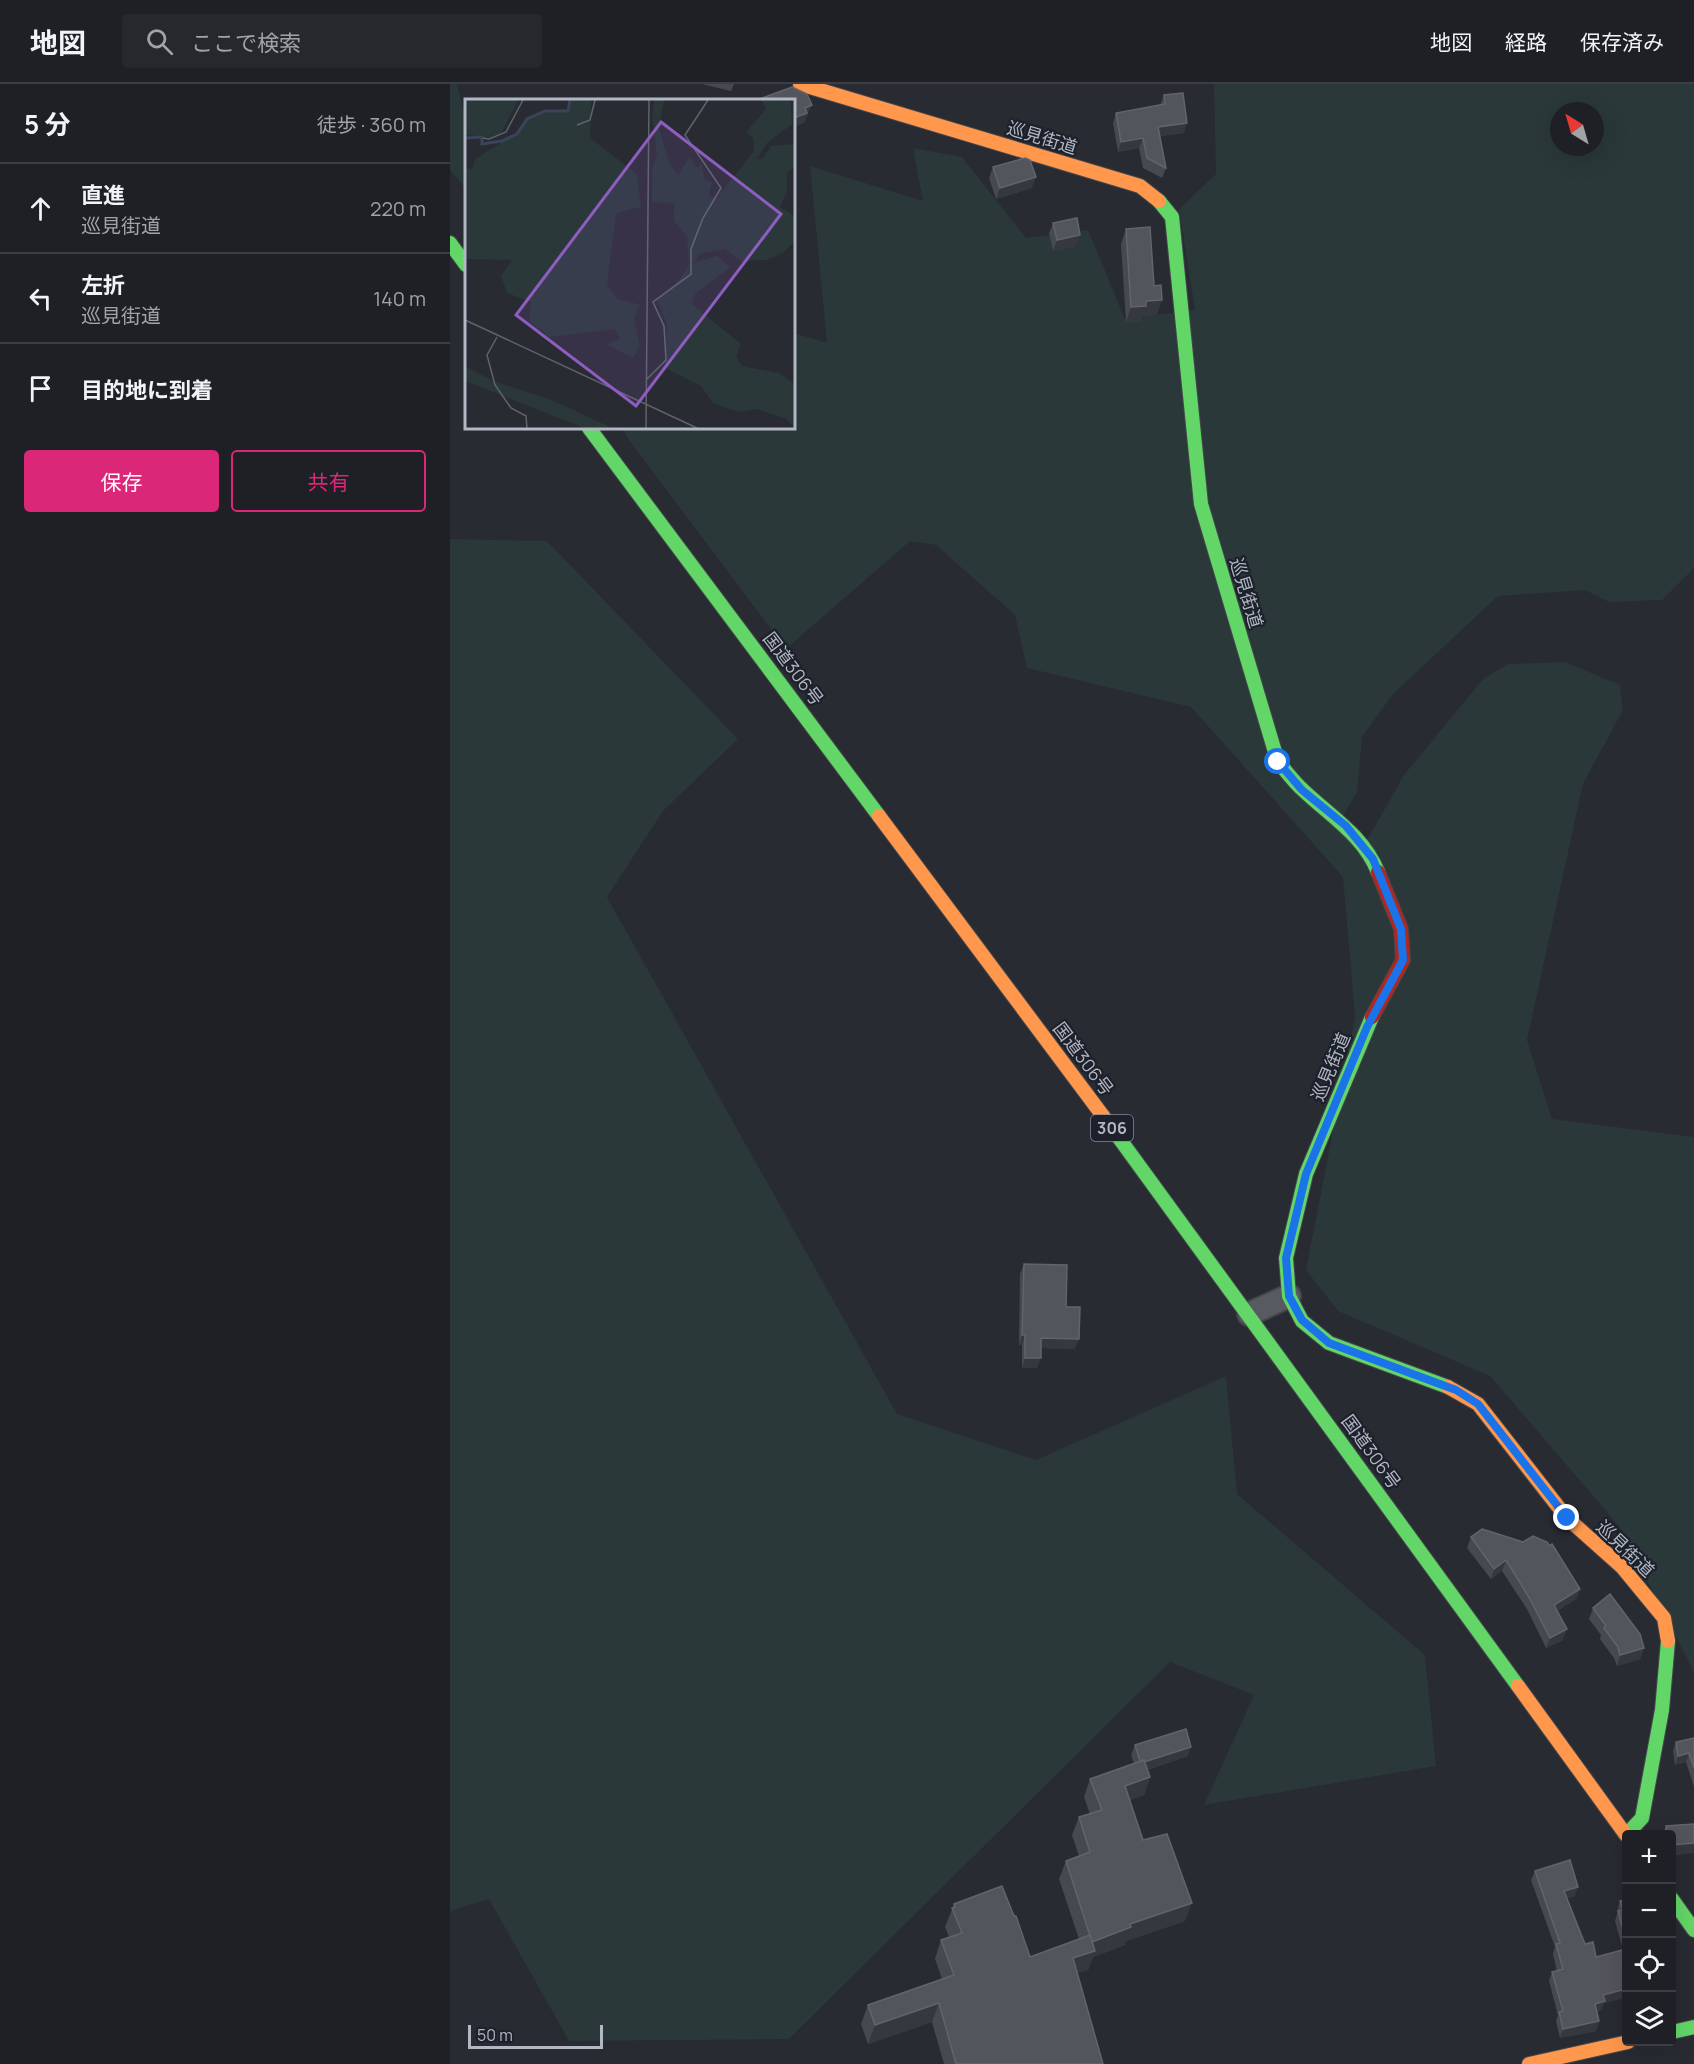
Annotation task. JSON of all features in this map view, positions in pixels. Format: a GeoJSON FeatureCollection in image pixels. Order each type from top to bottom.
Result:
{"type":"FeatureCollection","features":[{"type":"Feature","properties":{"kind":"main road","name":"巡見街道"},"geometry":{"type":"LineString","coordinates":[[800,84],[1140,186],[1152,193],[1172,217],[1201,504],[1278,762],[1302,790],[1346,826],[1373,859],[1401,929],[1403,960],[1367,1027],[1306,1174],[1286,1258],[1289,1296],[1302,1320],[1329,1343],[1456,1390],[1478,1404],[1567,1518],[1622,1568],[1664,1618],[1668,1639],[1662,1710],[1642,1818],[1631,1830]]}},
{"type":"Feature","properties":{"kind":"main road"},"geometry":{"type":"LineString","coordinates":[[450,243],[465,264]]}},
{"type":"Feature","properties":{"kind":"main road","name":"国道306号"},"geometry":{"type":"LineString","coordinates":[[590,429],[1249,1314],[1624,1830]]}},
{"type":"Feature","properties":{"kind":"main road"},"geometry":{"type":"LineString","coordinates":[[1676,1906],[1694,1930]]}},
{"type":"Feature","properties":{"kind":"main road"},"geometry":{"type":"LineString","coordinates":[[1676,2031],[1694,2027]]}},
{"type":"Feature","properties":{"kind":"main road"},"geometry":{"type":"LineString","coordinates":[[1529,2064],[1622,2043]]}},
{"type":"Feature","properties":{"kind":"street"},"geometry":{"type":"LineString","coordinates":[[1249,1314],[1289,1296]]}},
{"type":"Feature","properties":{"kind":"shaded area"},"geometry":{"type":"Polygon","coordinates":[[[450,84],[457,84],[465,117],[465,188],[450,170],[450,84]]]}},
{"type":"Feature","properties":{"kind":"shaded area"},"geometry":{"type":"Polygon","coordinates":[[[1214,84],[1694,84],[1694,568],[1662,600],[1609,602],[1585,590],[1498,596],[1393,694],[1362,737],[1357,792],[1339,823],[1362,849],[1404,775],[1483,679],[1508,664],[1565,662],[1620,685],[1623,710],[1583,784],[1527,1040],[1552,1119],[1694,1137],[1694,1672],[1619,1526],[1490,1376],[1338,1311],[1306,1270],[1355,1017],[1343,877],[1191,707],[1027,668],[1015,615],[936,545],[910,541],[786,649],[626,436],[624,429],[795,429],[795,333],[827,343],[810,166],[923,201],[913,148],[962,157],[1026,238],[1088,230],[1125,319],[1195,310],[1179,209],[1216,174],[1214,84]]]}},
{"type":"Feature","properties":{"kind":"shaded area"},"geometry":{"type":"Polygon","coordinates":[[[450,539],[547,541],[738,739],[663,811],[607,897],[897,1414],[1036,1460],[1226,1376],[1237,1494],[1425,1655],[1436,1766],[1204,1805],[1254,1695],[1170,1662],[789,2039],[569,2041],[489,1899],[450,1911],[450,539]]]}},
{"type":"Feature","properties":{"kind":"building"},"geometry":{"type":"Polygon","coordinates":[[[792,87],[807,94],[812,105],[805,108],[807,113],[795,118],[795,99],[760,99],[792,87]]]}},
{"type":"Feature","properties":{"kind":"building"},"geometry":{"type":"Polygon","coordinates":[[[1183,93],[1187,123],[1158,127],[1166,168],[1147,158],[1143,138],[1121,142],[1116,113],[1165,104],[1164,95],[1183,93]]]}},
{"type":"Feature","properties":{"kind":"building"},"geometry":{"type":"Polygon","coordinates":[[[1025,158],[1030,160],[1036,177],[1000,188],[993,167],[1025,158]]]}},
{"type":"Feature","properties":{"kind":"building"},"geometry":{"type":"Polygon","coordinates":[[[1077,218],[1080,235],[1057,240],[1053,223],[1077,218]]]}},
{"type":"Feature","properties":{"kind":"building"},"geometry":{"type":"Polygon","coordinates":[[[1150,227],[1154,286],[1161,285],[1162,300],[1146,301],[1146,306],[1131,307],[1126,229],[1150,227]]]}},
{"type":"Feature","properties":{"kind":"building"},"geometry":{"type":"Polygon","coordinates":[[[1024,1264],[1067,1265],[1066,1307],[1080,1307],[1079,1339],[1041,1338],[1041,1358],[1025,1358],[1025,1335],[1022,1335],[1024,1264]]]}},
{"type":"Feature","properties":{"kind":"building"},"geometry":{"type":"Polygon","coordinates":[[[1482,1529],[1523,1542],[1533,1536],[1547,1542],[1550,1546],[1552,1544],[1580,1589],[1554,1605],[1567,1629],[1550,1638],[1506,1560],[1494,1569],[1471,1537],[1482,1529]]]}},
{"type":"Feature","properties":{"kind":"building"},"geometry":{"type":"Polygon","coordinates":[[[1610,1594],[1640,1634],[1644,1648],[1620,1655],[1618,1647],[1604,1628],[1606,1626],[1593,1608],[1610,1594]]]}},
{"type":"Feature","properties":{"kind":"building"},"geometry":{"type":"Polygon","coordinates":[[[1186,1729],[1191,1747],[1144,1762],[1144,1760],[1140,1761],[1135,1745],[1186,1729]]]}},
{"type":"Feature","properties":{"kind":"building"},"geometry":{"type":"Polygon","coordinates":[[[1694,1738],[1694,1768],[1689,1753],[1678,1756],[1676,1742],[1694,1738]]]}},
{"type":"Feature","properties":{"kind":"building"},"geometry":{"type":"Polygon","coordinates":[[[1144,1760],[1150,1777],[1125,1786],[1143,1840],[1167,1834],[1192,1903],[1130,1924],[1131,1927],[1092,1942],[1066,1861],[1090,1852],[1079,1817],[1102,1810],[1090,1779],[1144,1760]]]}},
{"type":"Feature","properties":{"kind":"building"},"geometry":{"type":"Polygon","coordinates":[[[1694,1824],[1694,1843],[1676,1845],[1676,1830],[1666,1830],[1666,1826],[1694,1824]]]}},
{"type":"Feature","properties":{"kind":"building"},"geometry":{"type":"Polygon","coordinates":[[[1570,1860],[1578,1887],[1564,1891],[1585,1944],[1593,1942],[1596,1957],[1622,1950],[1622,1990],[1603,1995],[1605,2001],[1595,2004],[1599,2021],[1563,2029],[1559,2012],[1563,2011],[1552,1972],[1563,1969],[1556,1944],[1560,1943],[1535,1871],[1570,1860]]]}},
{"type":"Feature","properties":{"kind":"building"},"geometry":{"type":"Polygon","coordinates":[[[1002,1886],[1014,1916],[1016,1916],[1030,1957],[1090,1935],[1095,1951],[1073,1958],[1103,2064],[956,2064],[939,2003],[875,2025],[868,2005],[954,1975],[941,1940],[962,1933],[952,1908],[955,1907],[954,1904],[1002,1886]]]}},
{"type":"Feature","properties":{"kind":"building"},"geometry":{"type":"Polygon","coordinates":[[[1622,1910],[1622,1926],[1618,1911],[1622,1910]]]}},
{"type":"Feature","properties":{"kind":"traffic: fast"},"geometry":{"type":"LineString","coordinates":[[1159,201],[1172,217],[1201,504],[1278,762],[1300,787],[1355,837],[1372,859],[1378,872]]}},
{"type":"Feature","properties":{"kind":"traffic: fast"},"geometry":{"type":"LineString","coordinates":[[450,243],[465,264]]}},
{"type":"Feature","properties":{"kind":"traffic: fast"},"geometry":{"type":"LineString","coordinates":[[590,429],[879,816]]}},
{"type":"Feature","properties":{"kind":"traffic: fast"},"geometry":{"type":"LineString","coordinates":[[1372,1017],[1306,1174],[1286,1258],[1289,1296],[1302,1321],[1329,1343],[1448,1387]]}},
{"type":"Feature","properties":{"kind":"traffic: fast"},"geometry":{"type":"LineString","coordinates":[[1103,1116],[1518,1686]]}},
{"type":"Feature","properties":{"kind":"traffic: fast"},"geometry":{"type":"LineString","coordinates":[[1631,1830],[1642,1818],[1662,1710],[1668,1641]]}},
{"type":"Feature","properties":{"kind":"traffic: fast"},"geometry":{"type":"LineString","coordinates":[[1676,1905],[1694,1930]]}},
{"type":"Feature","properties":{"kind":"traffic: fast"},"geometry":{"type":"LineString","coordinates":[[1676,2031],[1694,2027]]}},
{"type":"Feature","properties":{"kind":"traffic: slow"},"geometry":{"type":"LineString","coordinates":[[800,84],[1140,186],[1159,201]]}},
{"type":"Feature","properties":{"kind":"traffic: slow"},"geometry":{"type":"LineString","coordinates":[[879,816],[1103,1116]]}},
{"type":"Feature","properties":{"kind":"traffic: slow"},"geometry":{"type":"LineString","coordinates":[[1448,1387],[1478,1404],[1567,1518],[1622,1567],[1664,1618],[1668,1641]]}},
{"type":"Feature","properties":{"kind":"traffic: slow"},"geometry":{"type":"LineString","coordinates":[[1518,1686],[1622,1830]]}},
{"type":"Feature","properties":{"kind":"traffic: slow"},"geometry":{"type":"LineString","coordinates":[[1529,2064],[1622,2043]]}},
{"type":"Feature","properties":{"kind":"traffic: jam"},"geometry":{"type":"LineString","coordinates":[[1372,1017],[1403,960],[1401,929],[1378,872]]}},
{"type":"Feature","properties":{"kind":"route"},"geometry":{"type":"LineString","coordinates":[[1278,762],[1302,790],[1346,826],[1373,859],[1401,929],[1403,960],[1367,1027],[1306,1174],[1286,1258],[1289,1296],[1302,1320],[1329,1343],[1456,1390],[1478,1404],[1567,1518]]}}]}
